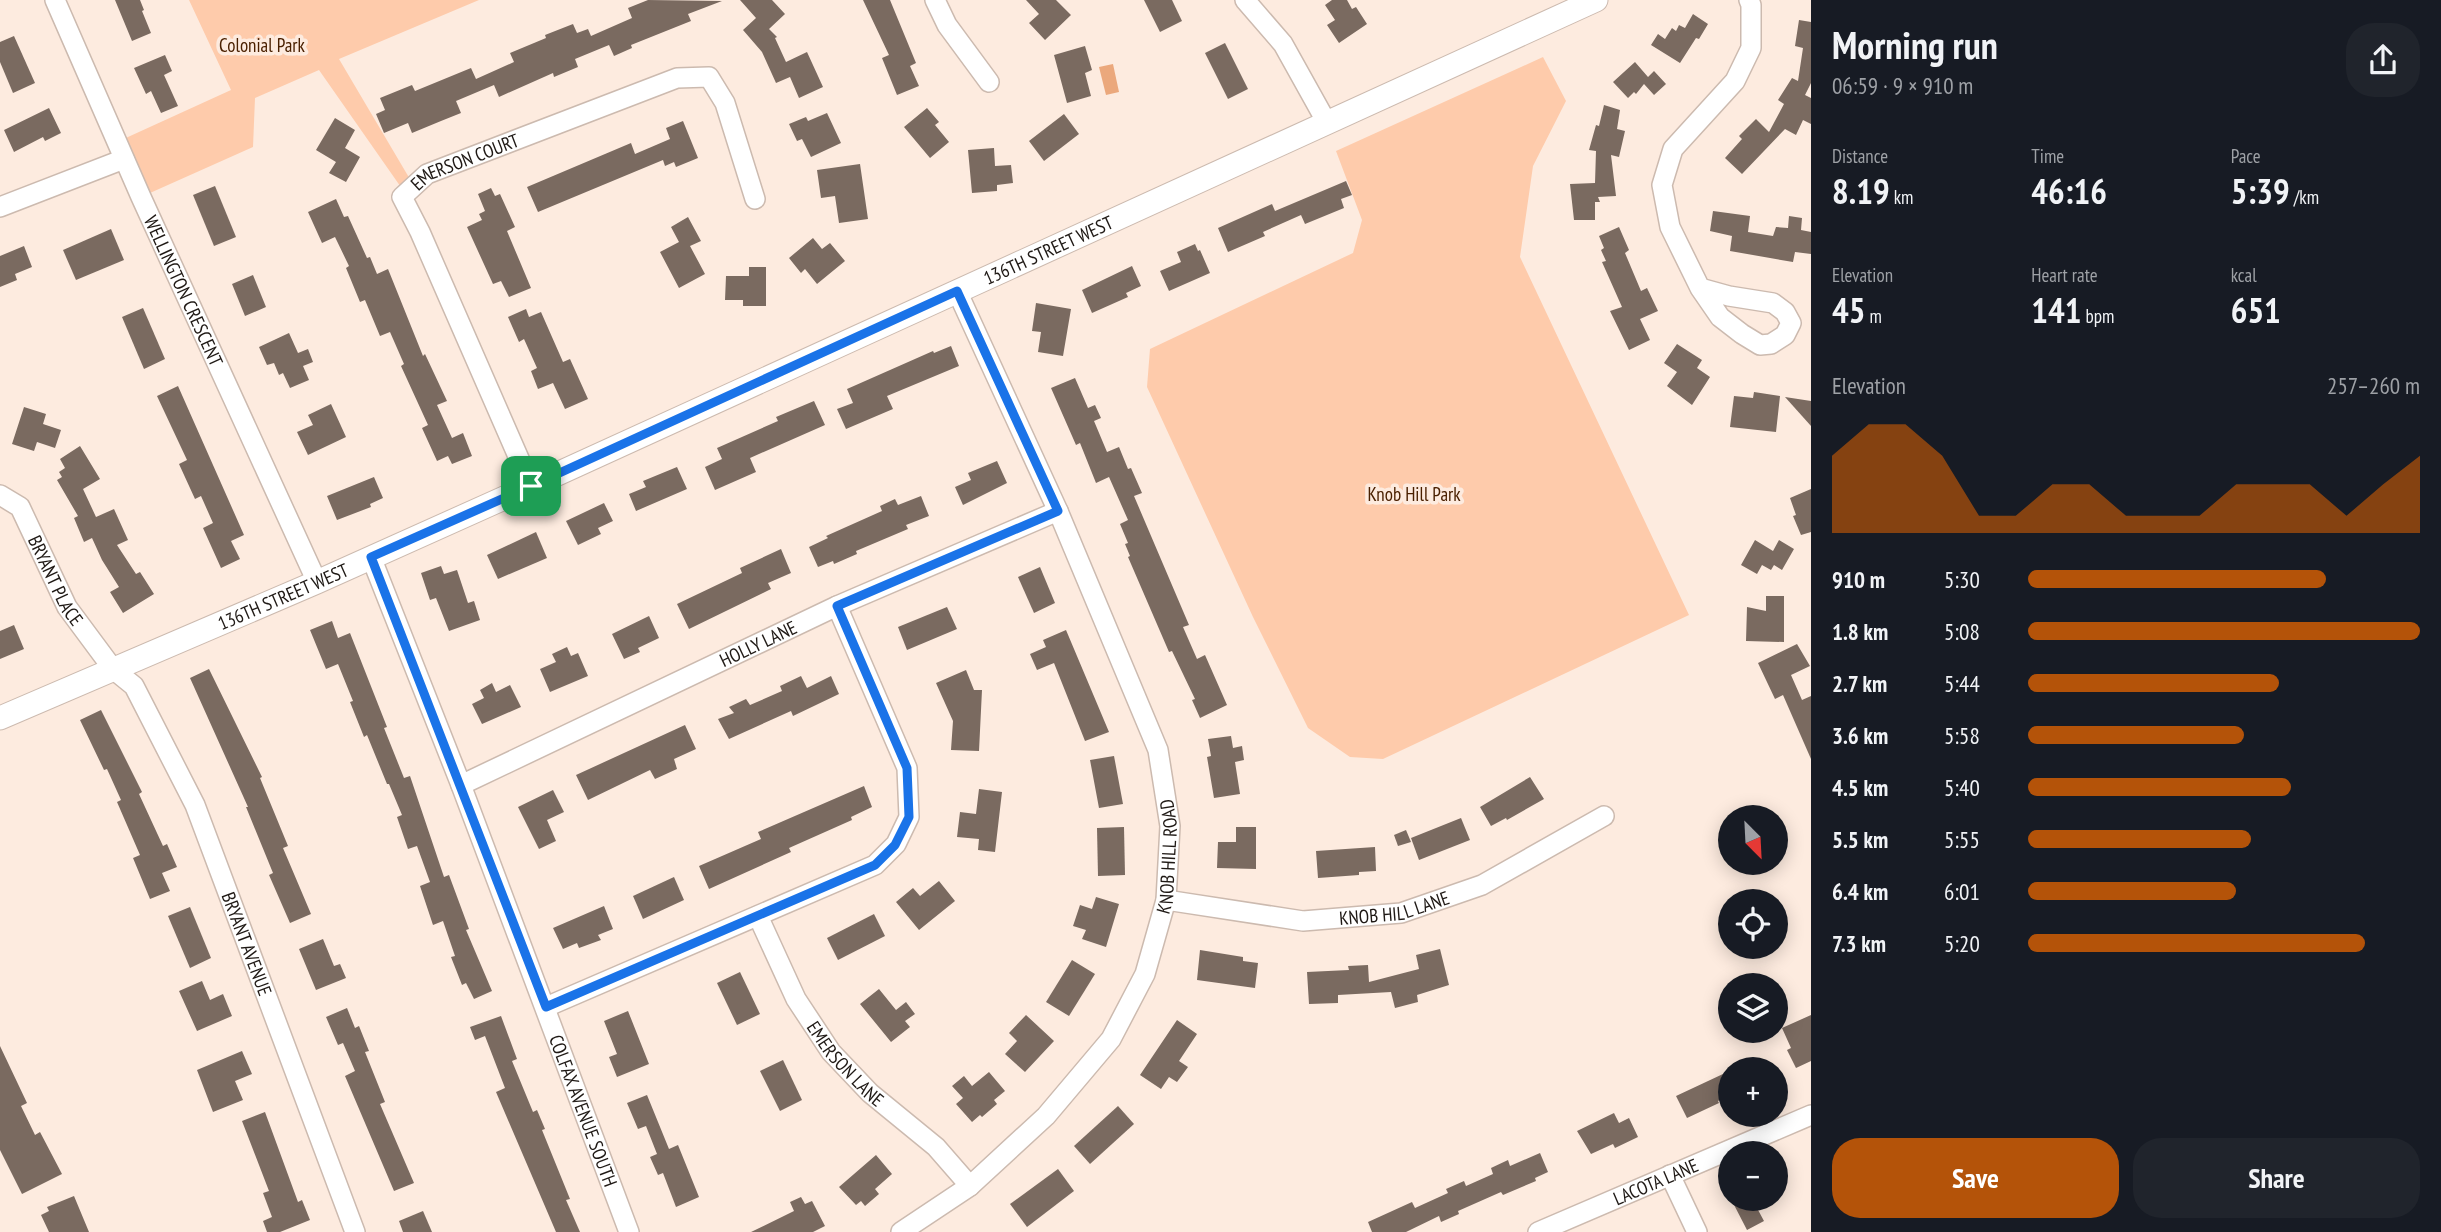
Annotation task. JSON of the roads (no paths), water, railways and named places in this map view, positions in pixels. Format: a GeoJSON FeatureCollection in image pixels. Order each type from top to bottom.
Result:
{"type":"FeatureCollection","features":[{"type":"Feature","properties":{"kind":"street","name":"WELLINGTON CRESCENT"},"geometry":{"type":"LineString","coordinates":[[55,0],[124,159],[317,582]]}},
{"type":"Feature","properties":{"kind":"street"},"geometry":{"type":"LineString","coordinates":[[935,0],[947,25],[989,82]]}},
{"type":"Feature","properties":{"kind":"street"},"geometry":{"type":"LineString","coordinates":[[1245,0],[1283,44],[1327,124]]}},
{"type":"Feature","properties":{"kind":"street","name":"136TH STREET WEST"},"geometry":{"type":"LineString","coordinates":[[0,718],[317,582],[531,486],[1596,0]]}},
{"type":"Feature","properties":{"kind":"street"},"geometry":{"type":"LineString","coordinates":[[1700,288],[1670,227],[1662,185],[1673,149],[1735,81],[1751,48],[1749,0]]}},
{"type":"Feature","properties":{"kind":"street","name":"EMERSON COURT"},"geometry":{"type":"LineString","coordinates":[[531,486],[420,232],[402,197],[427,174],[677,78],[709,77],[725,103],[755,199]]}},
{"type":"Feature","properties":{"kind":"street"},"geometry":{"type":"LineString","coordinates":[[0,207],[124,159]]}},
{"type":"Feature","properties":{"kind":"street","name":"KNOB HILL ROAD"},"geometry":{"type":"LineString","coordinates":[[901,1232],[970,1186],[1046,1116],[1111,1038],[1145,974],[1166,900],[1170,827],[1158,750],[1058,511],[957,291]]}},
{"type":"Feature","properties":{"kind":"street","name":"BRYANT PLACE"},"geometry":{"type":"LineString","coordinates":[[0,495],[20,507],[67,607],[113,669]]}},
{"type":"Feature","properties":{"kind":"street","name":"HOLLY LANE"},"geometry":{"type":"LineString","coordinates":[[461,785],[837,606],[1058,511]]}},
{"type":"Feature","properties":{"kind":"street","name":"COLFAX AVENUE SOUTH"},"geometry":{"type":"LineString","coordinates":[[371,557],[546,1007],[629,1232]]}},
{"type":"Feature","properties":{"kind":"street"},"geometry":{"type":"LineString","coordinates":[[546,1007],[875,865],[895,845],[909,817],[907,768],[837,606]]}},
{"type":"Feature","properties":{"kind":"street","name":"BRYANT AVENUE"},"geometry":{"type":"LineString","coordinates":[[113,669],[134,686],[195,806],[355,1232]]}},
{"type":"Feature","properties":{"kind":"street","name":"KNOB HILL LANE"},"geometry":{"type":"LineString","coordinates":[[1166,900],[1303,921],[1401,913],[1482,885],[1604,816]]}},
{"type":"Feature","properties":{"kind":"street","name":"EMERSON LANE"},"geometry":{"type":"LineString","coordinates":[[758,916],[796,999],[831,1052],[870,1093],[936,1147],[970,1186]]}},
{"type":"Feature","properties":{"kind":"street","name":"LACOTA LANE"},"geometry":{"type":"LineString","coordinates":[[1538,1232],[1811,1115]]}},
{"type":"Feature","properties":{"kind":"street"},"geometry":{"type":"LineString","coordinates":[[1670,1175],[1697,1232]]}},
{"type":"Feature","properties":{"kind":"park label","name":"Colonial Park"},"geometry":{"type":"Point","coordinates":[262,45]}},
{"type":"Feature","properties":{"kind":"park label","name":"Knob Hill Park"},"geometry":{"type":"Point","coordinates":[1414,494]}}]}
